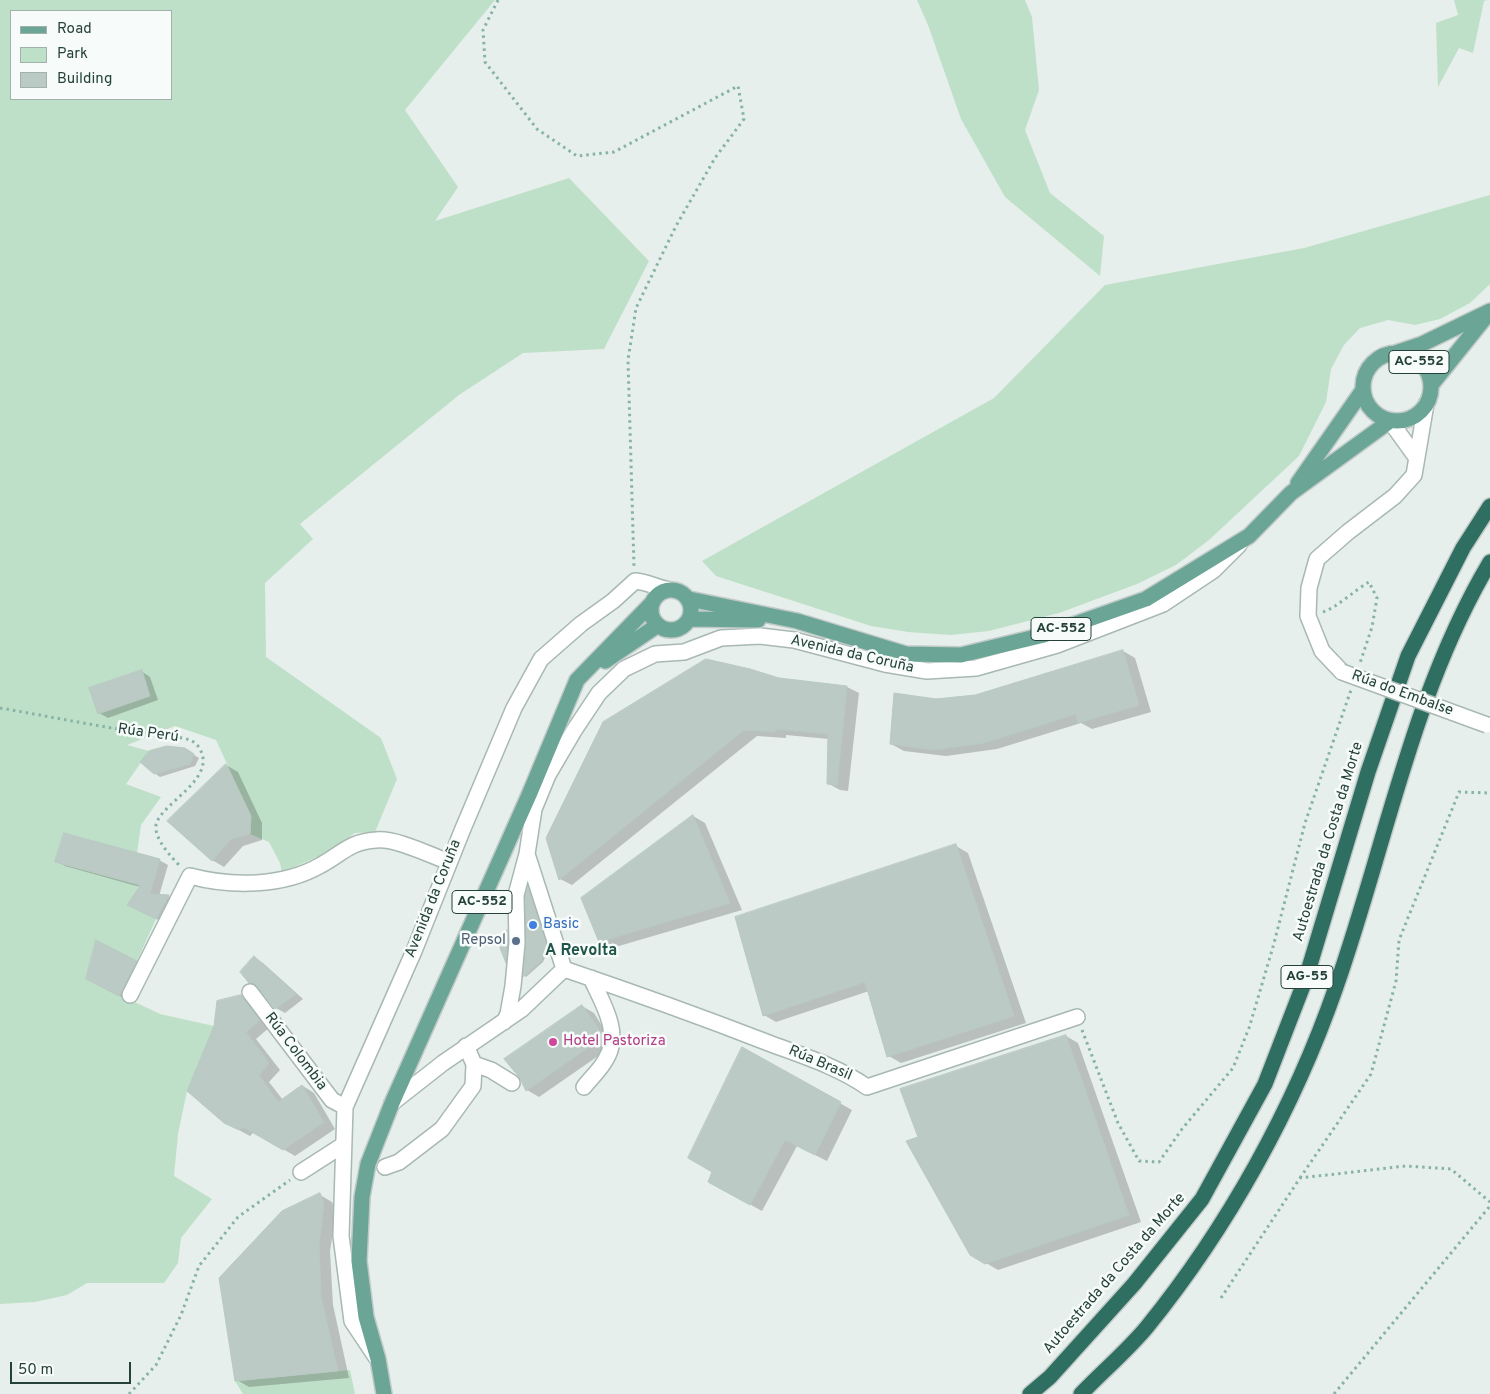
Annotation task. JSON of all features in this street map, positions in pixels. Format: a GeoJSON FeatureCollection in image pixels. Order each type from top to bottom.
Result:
{"type":"FeatureCollection","features":[{"type":"Feature","properties":{"kind":"highway","name":"Autoestrada da Costa da Morte"},"geometry":{"type":"LineString","coordinates":[[1030,1394],[1050,1377],[1134,1284],[1202,1199],[1265,1084],[1306,978],[1368,772],[1408,656],[1462,548],[1490,506]]}},
{"type":"Feature","properties":{"kind":"highway","name":"AG-55"},"geometry":{"type":"LineString","coordinates":[[1081,1394],[1146,1328],[1198,1256],[1252,1172],[1292,1094],[1336,987],[1397,786],[1436,674],[1474,590],[1490,562]]}},
{"type":"Feature","properties":{"kind":"main road","name":"AC-552"},"geometry":{"type":"LineString","coordinates":[[1363,390],[1367,370],[1382,357],[1422,344],[1490,312]]}},
{"type":"Feature","properties":{"kind":"main road","name":"AC-552"},"geometry":{"type":"LineString","coordinates":[[1390,421],[1411,418],[1426,404],[1431,385],[1490,312]]}},
{"type":"Feature","properties":{"kind":"main road","name":"AC-552"},"geometry":{"type":"LineString","coordinates":[[1382,357],[1392,354],[1414,358],[1422,365],[1431,385]]}},
{"type":"Feature","properties":{"kind":"main road"},"geometry":{"type":"LineString","coordinates":[[1363,390],[1368,406],[1374,413],[1390,421]]}},
{"type":"Feature","properties":{"kind":"main road","name":"Avenida da Coruña"},"geometry":{"type":"LineString","coordinates":[[689,599],[797,621],[906,654],[962,655],[1044,635],[1146,598],[1249,536],[1291,493],[1363,390]]}},
{"type":"Feature","properties":{"kind":"main road","name":"Avenida da Coruña"},"geometry":{"type":"LineString","coordinates":[[1291,493],[1390,421]]}},
{"type":"Feature","properties":{"kind":"main road","name":"AC-552"},"geometry":{"type":"LineString","coordinates":[[652,604],[658,594],[670,590],[679,591],[689,599]]}},
{"type":"Feature","properties":{"kind":"main road"},"geometry":{"type":"LineString","coordinates":[[689,599],[691,608],[689,619]]}},
{"type":"Feature","properties":{"kind":"main road"},"geometry":{"type":"LineString","coordinates":[[577,680],[658,625],[651,613],[652,604]]}},
{"type":"Feature","properties":{"kind":"main road","name":"Avenida da Coruña"},"geometry":{"type":"LineString","coordinates":[[378,1359],[366,1318],[359,1260],[362,1197],[368,1164],[392,1103],[460,952],[577,680],[652,604]]}},
{"type":"Feature","properties":{"kind":"main road","name":"AC-552"},"geometry":{"type":"LineString","coordinates":[[658,625],[672,630],[684,625],[689,619]]}},
{"type":"Feature","properties":{"kind":"main road","name":"Avenida da Coruña"},"geometry":{"type":"LineString","coordinates":[[689,619],[797,621]]}},
{"type":"Feature","properties":{"kind":"main road","name":"AC-552"},"geometry":{"type":"LineString","coordinates":[[378,1359],[384,1394]]}},
{"type":"Feature","properties":{"kind":"main road","name":"AC-552"},"geometry":{"type":"LineString","coordinates":[[378,1359],[392,1394]]}},
{"type":"Feature","properties":{"kind":"street","name":"Rúa do Embalse"},"geometry":{"type":"LineString","coordinates":[[1426,404],[1414,476],[1395,496],[1348,532],[1318,559],[1309,588],[1308,616],[1322,650],[1350,672],[1489,726]]}},
{"type":"Feature","properties":{"kind":"street"},"geometry":{"type":"LineString","coordinates":[[1390,421],[1416,457]]}},
{"type":"Feature","properties":{"kind":"street","name":"Avenida da Coruña"},"geometry":{"type":"LineString","coordinates":[[534,809],[548,775],[575,729],[600,693],[624,669],[654,654],[684,652],[721,638],[760,636],[794,640],[885,664],[927,671],[976,668],[1058,645],[1163,604],[1214,570],[1249,536]]}},
{"type":"Feature","properties":{"kind":"street"},"geometry":{"type":"LineString","coordinates":[[634,581],[651,582],[662,589],[670,590]]}},
{"type":"Feature","properties":{"kind":"street","name":"Avenida da Coruña"},"geometry":{"type":"LineString","coordinates":[[378,1359],[352,1321],[349,1301],[341,1236],[345,1107],[414,951],[449,862],[514,708],[541,659],[581,624],[613,602],[634,581]]}},
{"type":"Feature","properties":{"kind":"street","name":"Avenida da Coruña"},"geometry":{"type":"LineString","coordinates":[[564,969],[527,854],[534,809],[570,699]]}},
{"type":"Feature","properties":{"kind":"street"},"geometry":{"type":"LineString","coordinates":[[130,995],[190,876],[215,883],[250,883],[286,879],[320,866],[353,844],[378,839],[399,844],[449,862]]}},
{"type":"Feature","properties":{"kind":"street"},"geometry":{"type":"LineString","coordinates":[[504,1022],[508,1014],[514,986],[518,943],[516,895],[527,854]]}},
{"type":"Feature","properties":{"kind":"street"},"geometry":{"type":"LineString","coordinates":[[392,1103],[466,1046],[504,1022],[546,989],[564,969]]}},
{"type":"Feature","properties":{"kind":"street","name":"Rúa Brasil"},"geometry":{"type":"LineString","coordinates":[[564,969],[674,1006],[780,1047],[852,1076],[867,1087],[1077,1017]]}},
{"type":"Feature","properties":{"kind":"street"},"geometry":{"type":"LineString","coordinates":[[584,1087],[607,1058],[613,1034],[604,1006],[591,978]]}},
{"type":"Feature","properties":{"kind":"street","name":"Rúa Colombia"},"geometry":{"type":"LineString","coordinates":[[250,992],[332,1100],[345,1107]]}},
{"type":"Feature","properties":{"kind":"street"},"geometry":{"type":"LineString","coordinates":[[385,1167],[399,1162],[442,1129],[473,1086],[474,1064],[466,1046]]}},
{"type":"Feature","properties":{"kind":"street"},"geometry":{"type":"LineString","coordinates":[[474,1064],[491,1070],[512,1083]]}},
{"type":"Feature","properties":{"kind":"street"},"geometry":{"type":"LineString","coordinates":[[301,1172],[343,1144]]}},
{"type":"Feature","properties":{"kind":"path"},"geometry":{"type":"LineString","coordinates":[[498,0],[483,30],[485,62],[538,129],[578,156],[614,152],[738,86],[744,119],[715,158],[676,226],[636,308],[628,360],[634,581]]}},
{"type":"Feature","properties":{"kind":"path"},"geometry":{"type":"LineString","coordinates":[[1308,616],[1332,610],[1349,594],[1369,582],[1378,598],[1372,626],[1350,672]]}},
{"type":"Feature","properties":{"kind":"path"},"geometry":{"type":"LineString","coordinates":[[1077,1017],[1118,1123],[1139,1161],[1159,1162],[1182,1129],[1233,1068],[1248,1028],[1273,947],[1305,823],[1354,682]]}},
{"type":"Feature","properties":{"kind":"path","name":"Rúa Perú"},"geometry":{"type":"LineString","coordinates":[[0,708],[125,731],[188,740],[198,745],[202,755],[201,767],[196,779],[160,817],[156,825],[158,836],[168,851],[190,876]]}},
{"type":"Feature","properties":{"kind":"path"},"geometry":{"type":"LineString","coordinates":[[1221,1298],[1371,1074],[1396,981],[1399,940],[1459,792],[1490,793]]}},
{"type":"Feature","properties":{"kind":"path"},"geometry":{"type":"LineString","coordinates":[[1300,1178],[1406,1166],[1451,1169],[1490,1202]]}},
{"type":"Feature","properties":{"kind":"path"},"geometry":{"type":"LineString","coordinates":[[129,1394],[156,1364],[182,1315],[199,1266],[238,1217],[301,1172]]}},
{"type":"Feature","properties":{"kind":"path"},"geometry":{"type":"LineString","coordinates":[[1334,1394],[1490,1206]]}},
{"type":"Feature","properties":{"kind":"green space"},"geometry":{"type":"Polygon","coordinates":[[[0,0],[495,0],[405,110],[458,187],[435,221],[569,178],[649,261],[604,349],[523,353],[459,395],[300,524],[313,539],[265,583],[266,657],[381,738],[397,779],[375,832],[355,833],[324,854],[282,872],[280,863],[269,842],[250,834],[251,816],[216,740],[175,726],[127,745],[149,751],[126,784],[161,797],[141,825],[137,853],[64,833],[56,862],[139,885],[127,905],[156,919],[137,961],[96,940],[86,979],[160,1014],[214,1026],[187,1091],[178,1134],[174,1176],[212,1199],[181,1238],[178,1263],[164,1283],[87,1283],[67,1295],[35,1302],[0,1304],[0,0]]]}},
{"type":"Feature","properties":{"kind":"green space"},"geometry":{"type":"Polygon","coordinates":[[[917,0],[1025,0],[1032,17],[1039,90],[1025,130],[1050,193],[1104,236],[1100,276],[1005,197],[961,119],[928,25],[917,0]]]}},
{"type":"Feature","properties":{"kind":"green space"},"geometry":{"type":"Polygon","coordinates":[[[1454,0],[1488,0],[1484,1],[1473,53],[1459,48],[1438,87],[1436,23],[1458,15],[1454,0]]]}},
{"type":"Feature","properties":{"kind":"green space"},"geometry":{"type":"Polygon","coordinates":[[[1490,195],[1490,284],[1470,303],[1440,319],[1415,325],[1388,320],[1360,328],[1344,345],[1331,369],[1326,402],[1299,456],[1209,540],[1176,565],[1137,584],[1059,613],[989,631],[951,635],[908,632],[871,626],[716,576],[702,561],[994,398],[1105,285],[1304,248],[1490,195]]]}},
{"type":"Feature","properties":{"kind":"green space"},"geometry":{"type":"Polygon","coordinates":[[[350,1370],[355,1394],[243,1394],[235,1381],[350,1370]]]}},
{"type":"Feature","properties":{"kind":"building"},"geometry":{"type":"Polygon","coordinates":[[[1123,650],[1139,705],[1078,723],[1076,714],[984,743],[933,750],[890,744],[894,693],[936,699],[975,695],[1123,650]]]}},
{"type":"Feature","properties":{"kind":"building"},"geometry":{"type":"Polygon","coordinates":[[[706,659],[779,678],[847,686],[837,785],[827,784],[828,734],[775,729],[775,732],[744,730],[559,880],[546,838],[603,722],[706,659]]]}},
{"type":"Feature","properties":{"kind":"building"},"geometry":{"type":"Polygon","coordinates":[[[142,670],[150,696],[98,714],[89,688],[142,670]]]}},
{"type":"Feature","properties":{"kind":"building"},"geometry":{"type":"Polygon","coordinates":[[[167,746],[185,748],[194,754],[190,764],[154,774],[140,762],[149,751],[167,746]]]}},
{"type":"Feature","properties":{"kind":"building"},"geometry":{"type":"Polygon","coordinates":[[[226,764],[251,816],[250,834],[231,839],[212,861],[167,821],[226,764]]]}},
{"type":"Feature","properties":{"kind":"building"},"geometry":{"type":"Polygon","coordinates":[[[693,815],[730,903],[599,942],[581,898],[693,815]]]}},
{"type":"Feature","properties":{"kind":"building"},"geometry":{"type":"Polygon","coordinates":[[[64,833],[160,859],[150,894],[169,895],[156,919],[127,905],[140,885],[55,862],[64,833]]]}},
{"type":"Feature","properties":{"kind":"building"},"geometry":{"type":"Polygon","coordinates":[[[956,844],[1014,1016],[887,1057],[865,982],[763,1016],[735,917],[956,844]]]}},
{"type":"Feature","properties":{"kind":"building"},"geometry":{"type":"Polygon","coordinates":[[[528,887],[547,946],[541,961],[523,977],[526,943],[525,896],[528,887]]]}},
{"type":"Feature","properties":{"kind":"building"},"geometry":{"type":"Polygon","coordinates":[[[507,930],[508,943],[506,963],[500,948],[507,930]]]}},
{"type":"Feature","properties":{"kind":"building"},"geometry":{"type":"Polygon","coordinates":[[[96,940],[137,961],[119,996],[86,979],[96,940]]]}},
{"type":"Feature","properties":{"kind":"building"},"geometry":{"type":"Polygon","coordinates":[[[254,956],[296,994],[275,1009],[257,986],[249,983],[240,972],[254,956]]]}},
{"type":"Feature","properties":{"kind":"building"},"geometry":{"type":"Polygon","coordinates":[[[241,995],[260,1020],[246,1032],[269,1063],[259,1075],[278,1102],[302,1085],[324,1122],[283,1150],[243,1127],[239,1130],[224,1123],[187,1091],[214,1026],[217,1001],[241,995]]]}},
{"type":"Feature","properties":{"kind":"building","name":"Hotel Pastoriza"},"geometry":{"type":"Polygon","coordinates":[[[582,1005],[602,1034],[602,1038],[526,1091],[520,1078],[504,1059],[582,1005]]]}},
{"type":"Feature","properties":{"kind":"building"},"geometry":{"type":"Polygon","coordinates":[[[1066,1035],[1129,1215],[985,1264],[970,1255],[906,1141],[918,1137],[900,1089],[1066,1035]]]}},
{"type":"Feature","properties":{"kind":"building"},"geometry":{"type":"Polygon","coordinates":[[[742,1047],[841,1102],[815,1155],[785,1140],[750,1205],[708,1182],[712,1172],[688,1158],[742,1047]]]}},
{"type":"Feature","properties":{"kind":"building"},"geometry":{"type":"Polygon","coordinates":[[[320,1193],[324,1204],[319,1244],[321,1297],[338,1371],[235,1381],[219,1278],[282,1211],[320,1193]]]}},
{"type":"Feature","properties":{"kind":"place","name":"Basic"},"geometry":{"type":"Point","coordinates":[533,925]}},
{"type":"Feature","properties":{"kind":"place","name":"Repsol"},"geometry":{"type":"Point","coordinates":[516,941]}},
{"type":"Feature","properties":{"kind":"place","name":"Hotel Pastoriza"},"geometry":{"type":"Point","coordinates":[553,1042]}},
{"type":"Feature","properties":{"kind":"district","name":"A Revolta"},"geometry":{"type":"Point","coordinates":[581,952]}}]}
